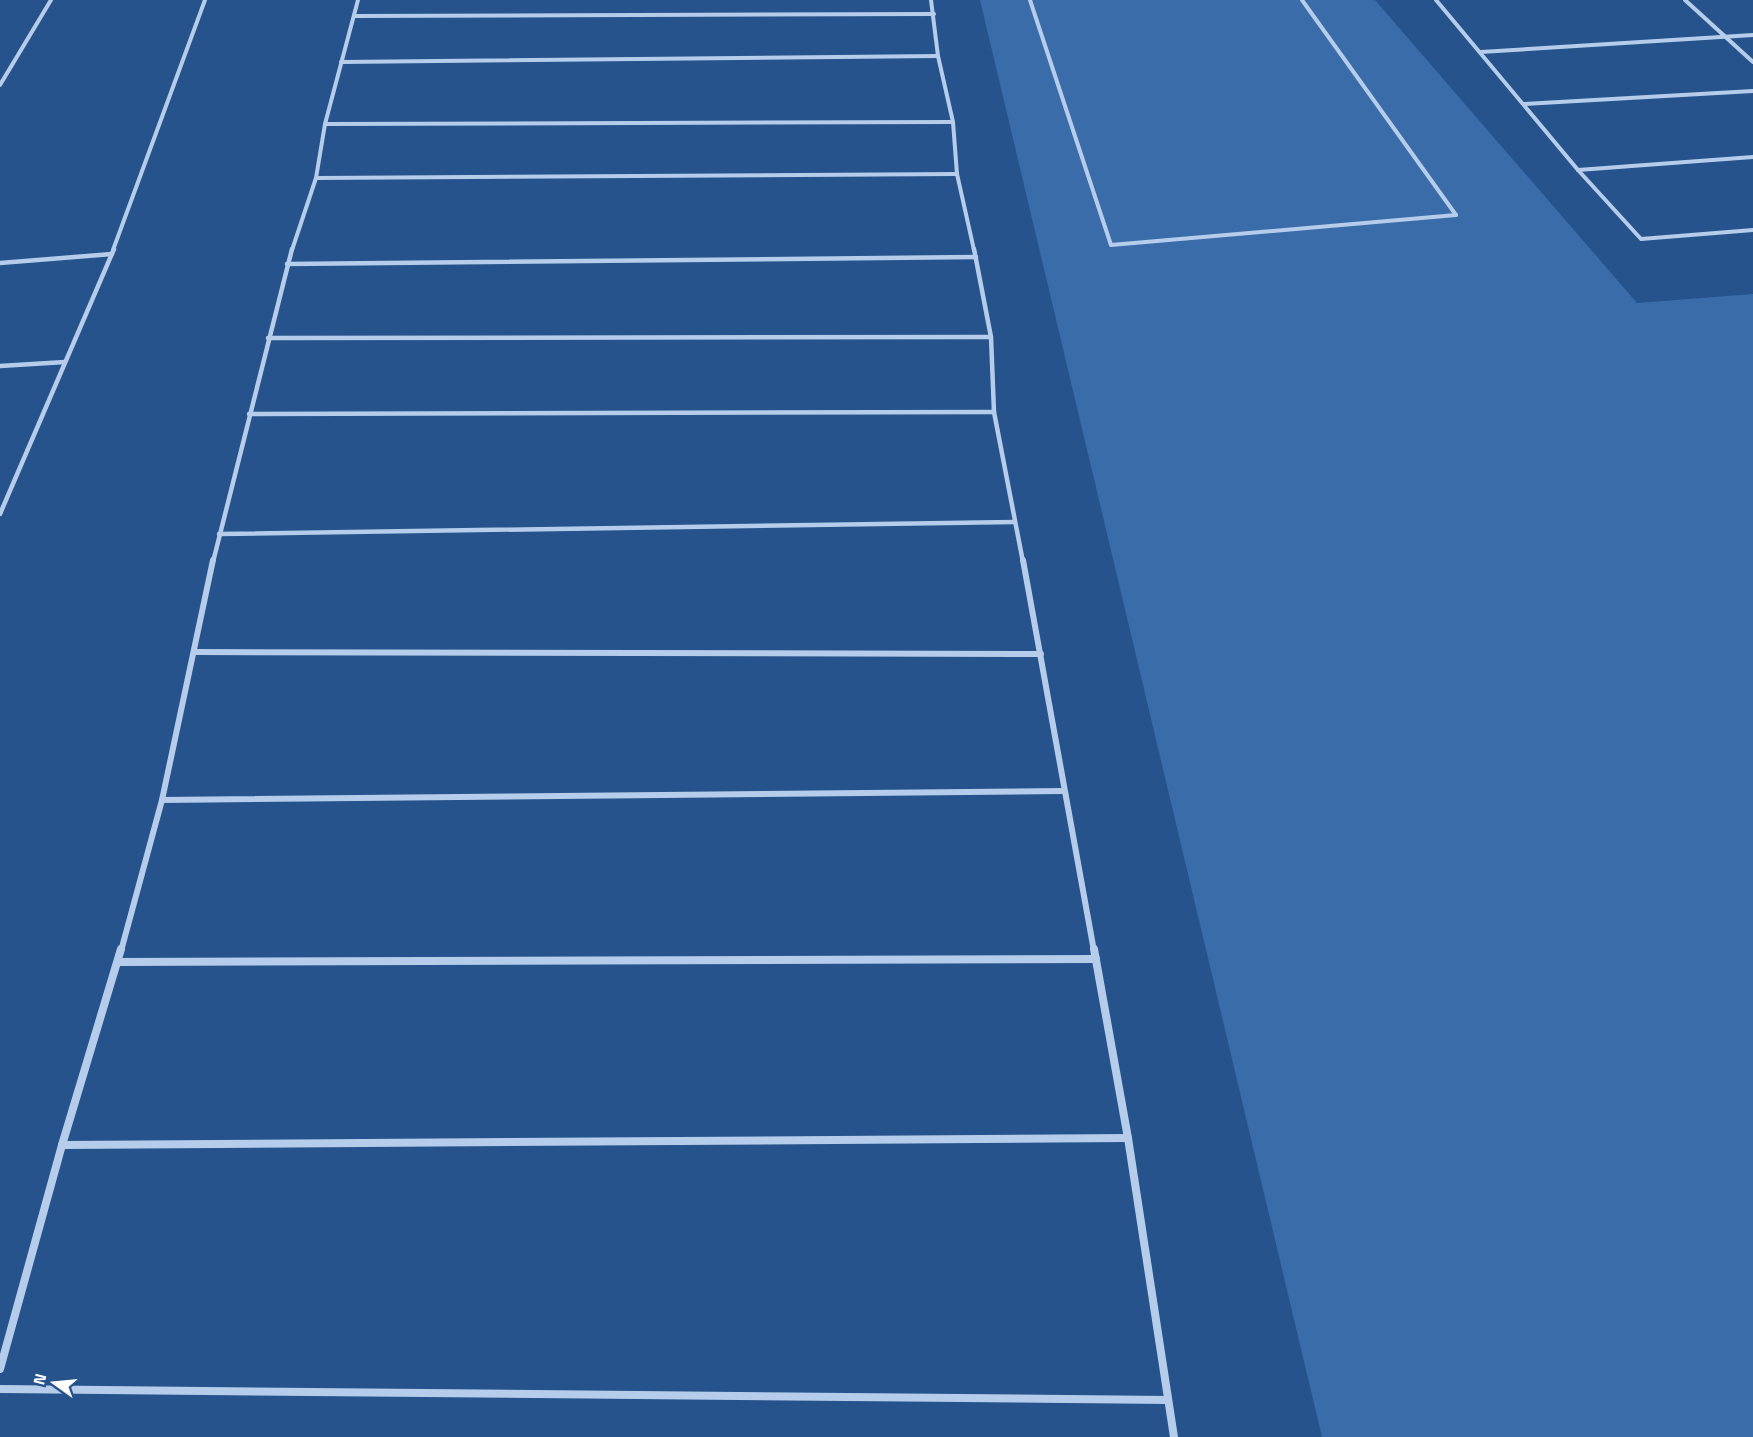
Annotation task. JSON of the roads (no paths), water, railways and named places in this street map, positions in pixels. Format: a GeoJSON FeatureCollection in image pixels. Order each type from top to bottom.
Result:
{"type":"FeatureCollection","features":[{"type":"Feature","properties":{"kind":"street"},"geometry":{"type":"LineString","coordinates":[[0,85],[51,0]]}},
{"type":"Feature","properties":{"kind":"street"},"geometry":{"type":"LineString","coordinates":[[0,514],[2,502],[112,254],[205,0]]}},
{"type":"Feature","properties":{"kind":"street"},"geometry":{"type":"LineString","coordinates":[[0,1370],[62,1145],[118,962],[162,800],[219,534],[287,264],[316,178],[325,124],[358,0]]}},
{"type":"Feature","properties":{"kind":"street"},"geometry":{"type":"LineString","coordinates":[[931,0],[938,56],[953,122],[957,174],[976,256],[991,337],[994,412],[1041,654],[1128,1138],[1174,1437]]}},
{"type":"Feature","properties":{"kind":"street"},"geometry":{"type":"LineString","coordinates":[[1030,0],[1111,245],[1456,215],[1302,0]]}},
{"type":"Feature","properties":{"kind":"street"},"geometry":{"type":"LineString","coordinates":[[1436,0],[1578,170],[1641,239],[1753,230]]}},
{"type":"Feature","properties":{"kind":"street"},"geometry":{"type":"LineString","coordinates":[[1684,0],[1753,62]]}},
{"type":"Feature","properties":{"kind":"street"},"geometry":{"type":"LineString","coordinates":[[354,16],[933,14]]}},
{"type":"Feature","properties":{"kind":"street"},"geometry":{"type":"LineString","coordinates":[[1481,52],[1753,35]]}},
{"type":"Feature","properties":{"kind":"street"},"geometry":{"type":"LineString","coordinates":[[341,62],[938,56]]}},
{"type":"Feature","properties":{"kind":"street"},"geometry":{"type":"LineString","coordinates":[[1524,104],[1753,91]]}},
{"type":"Feature","properties":{"kind":"street"},"geometry":{"type":"LineString","coordinates":[[325,124],[953,122]]}},
{"type":"Feature","properties":{"kind":"street"},"geometry":{"type":"LineString","coordinates":[[1578,170],[1753,157]]}},
{"type":"Feature","properties":{"kind":"street"},"geometry":{"type":"LineString","coordinates":[[316,178],[957,174]]}},
{"type":"Feature","properties":{"kind":"street"},"geometry":{"type":"LineString","coordinates":[[0,262],[112,254]]}},
{"type":"Feature","properties":{"kind":"street"},"geometry":{"type":"LineString","coordinates":[[287,264],[976,256]]}},
{"type":"Feature","properties":{"kind":"street"},"geometry":{"type":"LineString","coordinates":[[268,338],[991,337]]}},
{"type":"Feature","properties":{"kind":"street"},"geometry":{"type":"LineString","coordinates":[[0,366],[65,362]]}},
{"type":"Feature","properties":{"kind":"street"},"geometry":{"type":"LineString","coordinates":[[249,414],[994,412]]}},
{"type":"Feature","properties":{"kind":"street"},"geometry":{"type":"LineString","coordinates":[[219,534],[1014,522]]}},
{"type":"Feature","properties":{"kind":"street"},"geometry":{"type":"LineString","coordinates":[[195,651],[1041,654]]}},
{"type":"Feature","properties":{"kind":"street"},"geometry":{"type":"LineString","coordinates":[[162,800],[1064,790]]}},
{"type":"Feature","properties":{"kind":"street"},"geometry":{"type":"LineString","coordinates":[[118,962],[1096,958]]}},
{"type":"Feature","properties":{"kind":"street"},"geometry":{"type":"LineString","coordinates":[[62,1145],[1128,1138]]}},
{"type":"Feature","properties":{"kind":"street"},"geometry":{"type":"LineString","coordinates":[[0,1389],[1168,1400]]}}]}
